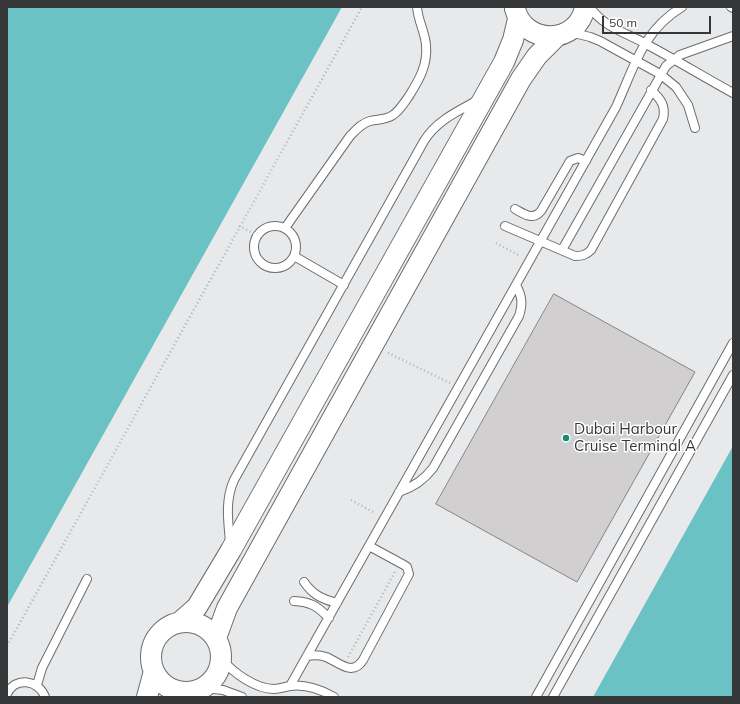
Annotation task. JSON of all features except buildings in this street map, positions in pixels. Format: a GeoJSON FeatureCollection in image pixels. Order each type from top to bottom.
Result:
{"type":"FeatureCollection","features":[{"type":"Feature","properties":{"kind":"street"},"geometry":{"type":"LineString","coordinates":[[216,638],[227,608],[521,79],[537,56],[562,34],[577,24],[584,13],[585,7]]}},
{"type":"Feature","properties":{"kind":"street"},"geometry":{"type":"LineString","coordinates":[[516,13],[524,26],[535,33],[548,37],[562,34]]}},
{"type":"Feature","properties":{"kind":"street"},"geometry":{"type":"LineString","coordinates":[[180,622],[197,607],[231,550],[504,62],[513,40],[516,13]]}},
{"type":"Feature","properties":{"kind":"street"},"geometry":{"type":"LineString","coordinates":[[180,622],[190,622],[201,624],[210,630],[216,638],[220,645],[222,659],[220,668],[211,683],[191,693],[176,691],[166,687],[159,680],[151,662],[153,644],[164,630],[171,625],[180,622]]}},
{"type":"Feature","properties":{"kind":"street"},"geometry":{"type":"LineString","coordinates":[[147,697],[154,671]]}},
{"type":"Feature","properties":{"kind":"lane"},"geometry":{"type":"LineString","coordinates":[[285,228],[350,136],[356,130],[369,122],[382,120],[393,115],[402,107],[418,82],[424,70],[427,58],[424,33],[419,21],[416,7]]}},
{"type":"Feature","properties":{"kind":"lane"},"geometry":{"type":"LineString","coordinates":[[590,7],[608,25],[645,43],[733,93]]}},
{"type":"Feature","properties":{"kind":"lane"},"geometry":{"type":"LineString","coordinates":[[290,686],[616,107],[635,60],[653,32],[672,13],[682,7]]}},
{"type":"Feature","properties":{"kind":"lane"},"geometry":{"type":"LineString","coordinates":[[562,34],[590,37],[600,41],[660,74],[676,87],[683,96],[688,105],[695,128]]}},
{"type":"Feature","properties":{"kind":"lane"},"geometry":{"type":"LineString","coordinates":[[562,250],[660,74],[666,66],[680,55],[733,36]]}},
{"type":"Feature","properties":{"kind":"lane"},"geometry":{"type":"LineString","coordinates":[[505,226],[575,256],[587,254],[591,250],[663,119],[663,105],[660,99],[651,90]]}},
{"type":"Feature","properties":{"kind":"lane"},"geometry":{"type":"LineString","coordinates":[[231,550],[228,513],[231,487],[428,133],[441,121],[485,95]]}},
{"type":"Feature","properties":{"kind":"lane"},"geometry":{"type":"LineString","coordinates":[[515,208],[529,216],[536,216],[541,211],[570,162],[578,158],[586,161]]}},
{"type":"Feature","properties":{"kind":"lane"},"geometry":{"type":"LineString","coordinates":[[270,226],[285,228],[291,233],[295,240],[296,248],[294,256],[283,266],[275,268],[261,263],[256,257],[254,250],[254,242],[257,235],[263,229],[270,226]]}},
{"type":"Feature","properties":{"kind":"lane"},"geometry":{"type":"LineString","coordinates":[[294,256],[344,284]]}},
{"type":"Feature","properties":{"kind":"lane"},"geometry":{"type":"LineString","coordinates":[[399,492],[419,483],[433,468],[518,316],[522,300],[516,285]]}},
{"type":"Feature","properties":{"kind":"lane"},"geometry":{"type":"LineString","coordinates":[[536,697],[733,343]]}},
{"type":"Feature","properties":{"kind":"lane"},"geometry":{"type":"LineString","coordinates":[[553,697],[733,375]]}},
{"type":"Feature","properties":{"kind":"lane"},"geometry":{"type":"LineString","coordinates":[[307,656],[323,656],[351,668],[356,667],[363,660],[408,578],[407,567],[369,546]]}},
{"type":"Feature","properties":{"kind":"lane"},"geometry":{"type":"LineString","coordinates":[[37,685],[42,668],[88,579]]}},
{"type":"Feature","properties":{"kind":"lane"},"geometry":{"type":"LineString","coordinates":[[304,582],[314,594],[326,600],[337,603]]}},
{"type":"Feature","properties":{"kind":"lane"},"geometry":{"type":"LineString","coordinates":[[294,601],[309,603],[320,610],[328,618]]}},
{"type":"Feature","properties":{"kind":"lane"},"geometry":{"type":"LineString","coordinates":[[222,659],[233,671],[259,686],[275,689],[290,686],[309,687],[334,697]]}},
{"type":"Feature","properties":{"kind":"lane"},"geometry":{"type":"LineString","coordinates":[[7,694],[13,686],[24,682],[37,685],[45,697]]}},
{"type":"Feature","properties":{"kind":"lane"},"geometry":{"type":"LineString","coordinates":[[191,693],[224,690],[242,697]]}},
{"type":"Feature","properties":{"kind":"path"},"geometry":{"type":"LineString","coordinates":[[7,646],[362,7]]}},
{"type":"Feature","properties":{"kind":"path"},"geometry":{"type":"LineString","coordinates":[[239,226],[257,235]]}},
{"type":"Feature","properties":{"kind":"path"},"geometry":{"type":"LineString","coordinates":[[496,243],[529,261]]}},
{"type":"Feature","properties":{"kind":"path"},"geometry":{"type":"LineString","coordinates":[[373,346],[458,388]]}},
{"type":"Feature","properties":{"kind":"path"},"geometry":{"type":"LineString","coordinates":[[351,500],[385,518]]}},
{"type":"Feature","properties":{"kind":"path"},"geometry":{"type":"LineString","coordinates":[[343,665],[400,563]]}},
{"type":"Feature","properties":{"kind":"water"},"geometry":{"type":"Polygon","coordinates":[[[7,7],[342,7],[7,607],[7,7]]]}},
{"type":"Feature","properties":{"kind":"water"},"geometry":{"type":"Polygon","coordinates":[[[733,446],[733,697],[593,697],[733,446]]]}},
{"type":"Feature","properties":{"kind":"place","name":"Dubai Harbour Cruise Terminal A"},"geometry":{"type":"Point","coordinates":[566,438]}}]}
